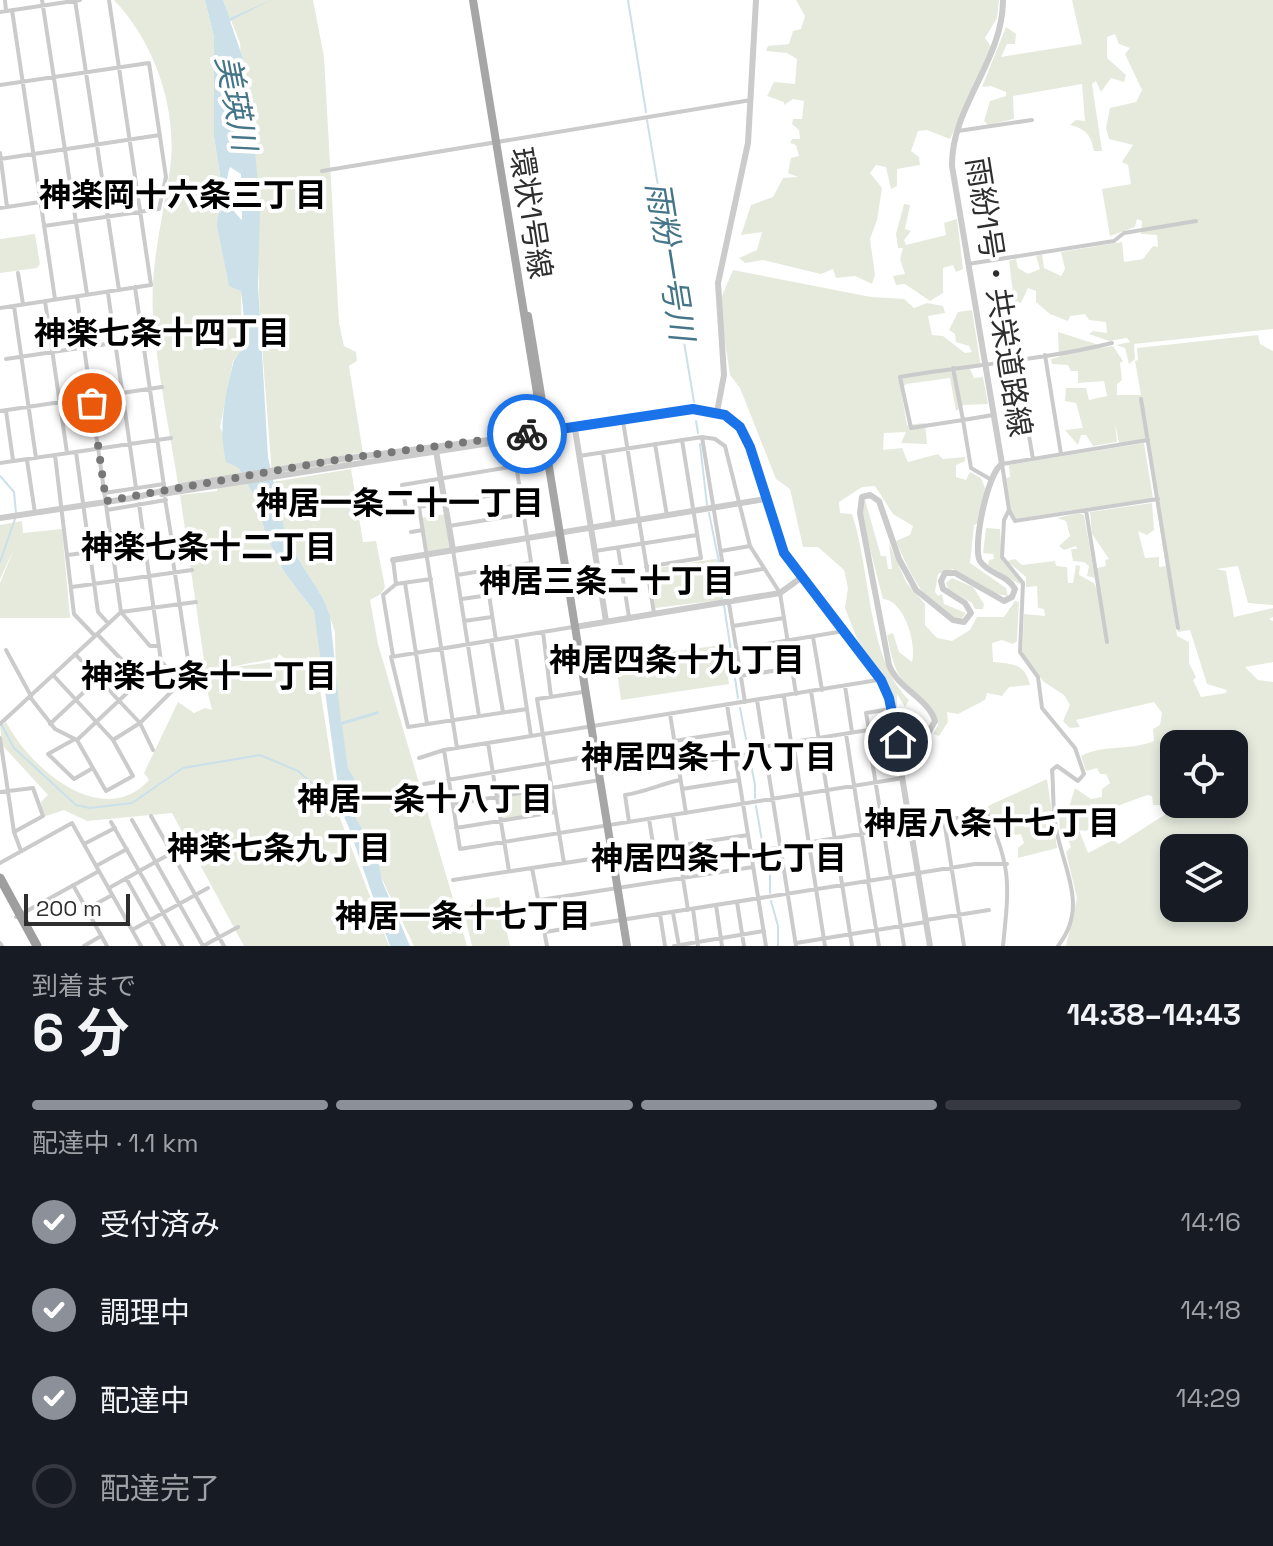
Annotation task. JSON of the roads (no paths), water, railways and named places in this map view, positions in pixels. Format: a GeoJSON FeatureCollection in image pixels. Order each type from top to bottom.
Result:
{"type":"FeatureCollection","features":[{"type":"Feature","properties":{"kind":"highway"},"geometry":{"type":"LineString","coordinates":[[0,878],[2,892],[37,946]]}},
{"type":"Feature","properties":{"kind":"highway"},"geometry":{"type":"LineString","coordinates":[[18,916],[31,946]]}},
{"type":"Feature","properties":{"kind":"main road","name":"環状1号線"},"geometry":{"type":"LineString","coordinates":[[475,0],[627,946]]}},
{"type":"Feature","properties":{"kind":"street"},"geometry":{"type":"LineString","coordinates":[[5,0],[22,82],[55,299]]}},
{"type":"Feature","properties":{"kind":"street"},"geometry":{"type":"LineString","coordinates":[[6,11],[77,0],[119,290]]}},
{"type":"Feature","properties":{"kind":"street"},"geometry":{"type":"LineString","coordinates":[[0,308],[151,285],[109,0]]}},
{"type":"Feature","properties":{"kind":"street"},"geometry":{"type":"LineString","coordinates":[[717,412],[724,375],[718,283],[748,143],[756,0]]}},
{"type":"Feature","properties":{"kind":"street","name":"雨紛1号・共栄道路線"},"geometry":{"type":"LineString","coordinates":[[1003,0],[998,43],[958,131],[952,166],[1002,464],[993,470],[990,479],[977,549],[985,566],[1013,585],[1014,594]]}},
{"type":"Feature","properties":{"kind":"street"},"geometry":{"type":"LineString","coordinates":[[43,3],[87,294]]}},
{"type":"Feature","properties":{"kind":"street"},"geometry":{"type":"LineString","coordinates":[[0,85],[149,63],[166,177],[159,209],[44,226]]}},
{"type":"Feature","properties":{"kind":"street"},"geometry":{"type":"LineString","coordinates":[[322,171],[751,100]]}},
{"type":"Feature","properties":{"kind":"street"},"geometry":{"type":"LineString","coordinates":[[958,131],[1032,120]]}},
{"type":"Feature","properties":{"kind":"street"},"geometry":{"type":"LineString","coordinates":[[7,207],[0,157],[160,135]]}},
{"type":"Feature","properties":{"kind":"street"},"geometry":{"type":"LineString","coordinates":[[0,208],[40,202]]}},
{"type":"Feature","properties":{"kind":"street"},"geometry":{"type":"LineString","coordinates":[[968,264],[1114,241],[1124,233],[1196,221]]}},
{"type":"Feature","properties":{"kind":"street"},"geometry":{"type":"LineString","coordinates":[[18,273],[23,304]]}},
{"type":"Feature","properties":{"kind":"street"},"geometry":{"type":"LineString","coordinates":[[0,518],[83,505],[136,488],[164,485],[135,287]]}},
{"type":"Feature","properties":{"kind":"street"},"geometry":{"type":"LineString","coordinates":[[108,292],[136,488]]}},
{"type":"Feature","properties":{"kind":"street"},"geometry":{"type":"LineString","coordinates":[[77,296],[121,612],[150,646],[159,646]]}},
{"type":"Feature","properties":{"kind":"street"},"geometry":{"type":"LineString","coordinates":[[45,300],[67,453]]}},
{"type":"Feature","properties":{"kind":"street"},"geometry":{"type":"LineString","coordinates":[[14,305],[36,458]]}},
{"type":"Feature","properties":{"kind":"street"},"geometry":{"type":"LineString","coordinates":[[6,359],[153,337]]}},
{"type":"Feature","properties":{"kind":"street"},"geometry":{"type":"LineString","coordinates":[[994,415],[911,428],[900,377],[1112,343]]}},
{"type":"Feature","properties":{"kind":"street"},"geometry":{"type":"LineString","coordinates":[[1045,355],[1061,454]]}},
{"type":"Feature","properties":{"kind":"street"},"geometry":{"type":"LineString","coordinates":[[1016,360],[1033,459]]}},
{"type":"Feature","properties":{"kind":"street"},"geometry":{"type":"LineString","coordinates":[[953,368],[971,468],[990,479]]}},
{"type":"Feature","properties":{"kind":"street"},"geometry":{"type":"LineString","coordinates":[[13,461],[3,411],[162,387]]}},
{"type":"Feature","properties":{"kind":"street"},"geometry":{"type":"LineString","coordinates":[[1141,399],[1178,628]]}},
{"type":"Feature","properties":{"kind":"street"},"geometry":{"type":"LineString","coordinates":[[107,510],[187,488],[693,409],[717,412],[734,421],[746,437],[779,543],[881,680],[892,709],[930,946]]}},
{"type":"Feature","properties":{"kind":"street"},"geometry":{"type":"LineString","coordinates":[[623,421],[654,613]]}},
{"type":"Feature","properties":{"kind":"street"},"geometry":{"type":"LineString","coordinates":[[575,429],[606,621]]}},
{"type":"Feature","properties":{"kind":"street"},"geometry":{"type":"LineString","coordinates":[[579,456],[702,437],[720,441],[729,453],[738,505],[750,546],[780,593],[796,694]]}},
{"type":"Feature","properties":{"kind":"street"},"geometry":{"type":"LineString","coordinates":[[702,437],[745,702]]}},
{"type":"Feature","properties":{"kind":"street"},"geometry":{"type":"LineString","coordinates":[[0,463],[171,438]]}},
{"type":"Feature","properties":{"kind":"street"},"geometry":{"type":"LineString","coordinates":[[512,438],[533,575]]}},
{"type":"Feature","properties":{"kind":"street"},"geometry":{"type":"LineString","coordinates":[[646,567],[701,558],[682,440]]}},
{"type":"Feature","properties":{"kind":"street"},"geometry":{"type":"LineString","coordinates":[[1148,440],[1002,464],[1009,510],[1015,521],[1158,499]]}},
{"type":"Feature","properties":{"kind":"street"},"geometry":{"type":"LineString","coordinates":[[655,444],[667,516]]}},
{"type":"Feature","properties":{"kind":"street"},"geometry":{"type":"LineString","coordinates":[[436,449],[479,716]]}},
{"type":"Feature","properties":{"kind":"street"},"geometry":{"type":"LineString","coordinates":[[76,452],[98,612],[108,623]]}},
{"type":"Feature","properties":{"kind":"street"},"geometry":{"type":"LineString","coordinates":[[603,453],[614,524]]}},
{"type":"Feature","properties":{"kind":"street"},"geometry":{"type":"LineString","coordinates":[[55,455],[74,614],[141,680]]}},
{"type":"Feature","properties":{"kind":"street"},"geometry":{"type":"LineString","coordinates":[[27,459],[35,513]]}},
{"type":"Feature","properties":{"kind":"street"},"geometry":{"type":"LineString","coordinates":[[516,466],[402,485],[406,509],[520,491]]}},
{"type":"Feature","properties":{"kind":"street"},"geometry":{"type":"LineString","coordinates":[[898,742],[926,737],[935,721],[929,710],[900,685],[889,665],[860,513],[862,497],[870,495],[879,501],[899,559],[916,590],[953,620],[964,622],[971,613],[965,603],[943,589],[941,581],[945,573],[955,573],[1004,601],[1014,594],[1023,598]]}},
{"type":"Feature","properties":{"kind":"street"},"geometry":{"type":"LineString","coordinates":[[105,497],[138,501],[166,499],[190,673],[140,723],[113,740]]}},
{"type":"Feature","properties":{"kind":"street"},"geometry":{"type":"LineString","coordinates":[[396,584],[393,560],[766,499]]}},
{"type":"Feature","properties":{"kind":"street"},"geometry":{"type":"LineString","coordinates":[[138,501],[161,661],[179,682]]}},
{"type":"Feature","properties":{"kind":"street"},"geometry":{"type":"LineString","coordinates":[[419,507],[457,748]]}},
{"type":"Feature","properties":{"kind":"street"},"geometry":{"type":"LineString","coordinates":[[1009,510],[1000,549],[1005,562],[1021,576],[1020,652],[1038,677],[1042,708],[1075,748],[1084,774],[1082,781],[1078,781],[1061,767],[1052,770],[1056,828],[1074,887],[1071,909],[1058,946]]}},
{"type":"Feature","properties":{"kind":"street"},"geometry":{"type":"LineString","coordinates":[[1086,510],[1107,642]]}},
{"type":"Feature","properties":{"kind":"street"},"geometry":{"type":"LineString","coordinates":[[449,526],[524,514]]}},
{"type":"Feature","properties":{"kind":"street"},"geometry":{"type":"LineString","coordinates":[[411,532],[423,530]]}},
{"type":"Feature","properties":{"kind":"street"},"geometry":{"type":"LineString","coordinates":[[595,551],[697,535]]}},
{"type":"Feature","properties":{"kind":"street"},"geometry":{"type":"LineString","coordinates":[[68,555],[186,539]]}},
{"type":"Feature","properties":{"kind":"street"},"geometry":{"type":"LineString","coordinates":[[720,551],[750,546]]}},
{"type":"Feature","properties":{"kind":"street"},"geometry":{"type":"LineString","coordinates":[[618,548],[629,617]]}},
{"type":"Feature","properties":{"kind":"street"},"geometry":{"type":"LineString","coordinates":[[457,575],[531,563]]}},
{"type":"Feature","properties":{"kind":"street"},"geometry":{"type":"LineString","coordinates":[[725,576],[762,569]]}},
{"type":"Feature","properties":{"kind":"street"},"geometry":{"type":"LineString","coordinates":[[71,587],[192,570]]}},
{"type":"Feature","properties":{"kind":"street"},"geometry":{"type":"LineString","coordinates":[[393,657],[780,593],[802,577]]}},
{"type":"Feature","properties":{"kind":"street"},"geometry":{"type":"LineString","coordinates":[[431,579],[396,584],[383,595],[408,727],[527,709]]}},
{"type":"Feature","properties":{"kind":"street"},"geometry":{"type":"LineString","coordinates":[[405,583],[427,724]]}},
{"type":"Feature","properties":{"kind":"street"},"geometry":{"type":"LineString","coordinates":[[461,599],[489,595],[503,712]]}},
{"type":"Feature","properties":{"kind":"street"},"geometry":{"type":"LineString","coordinates":[[1,724],[121,612],[196,602]]}},
{"type":"Feature","properties":{"kind":"street"},"geometry":{"type":"LineString","coordinates":[[464,621],[492,617]]}},
{"type":"Feature","properties":{"kind":"street"},"geometry":{"type":"LineString","coordinates":[[733,626],[784,618]]}},
{"type":"Feature","properties":{"kind":"street"},"geometry":{"type":"LineString","coordinates":[[736,649],[845,631]]}},
{"type":"Feature","properties":{"kind":"street"},"geometry":{"type":"LineString","coordinates":[[543,632],[551,697]]}},
{"type":"Feature","properties":{"kind":"street"},"geometry":{"type":"LineString","coordinates":[[516,637],[531,736]]}},
{"type":"Feature","properties":{"kind":"street"},"geometry":{"type":"LineString","coordinates":[[813,637],[822,690]]}},
{"type":"Feature","properties":{"kind":"street"},"geometry":{"type":"LineString","coordinates":[[6,650],[30,697],[50,724],[76,740],[106,791],[133,776],[113,740],[53,675]]}},
{"type":"Feature","properties":{"kind":"street"},"geometry":{"type":"LineString","coordinates":[[75,654],[140,723],[153,750]]}},
{"type":"Feature","properties":{"kind":"street"},"geometry":{"type":"LineString","coordinates":[[50,724],[120,658]]}},
{"type":"Feature","properties":{"kind":"street"},"geometry":{"type":"LineString","coordinates":[[93,768],[74,779],[48,754],[76,740],[161,661]]}},
{"type":"Feature","properties":{"kind":"street"},"geometry":{"type":"LineString","coordinates":[[740,676],[792,668]]}},
{"type":"Feature","properties":{"kind":"street"},"geometry":{"type":"LineString","coordinates":[[419,758],[444,750],[881,680]]}},
{"type":"Feature","properties":{"kind":"street"},"geometry":{"type":"LineString","coordinates":[[845,686],[854,786],[879,946]]}},
{"type":"Feature","properties":{"kind":"street"},"geometry":{"type":"LineString","coordinates":[[564,863],[537,699],[586,691]]}},
{"type":"Feature","properties":{"kind":"street"},"geometry":{"type":"LineString","coordinates":[[811,691],[852,946]]}},
{"type":"Feature","properties":{"kind":"street"},"geometry":{"type":"LineString","coordinates":[[784,696],[825,946]]}},
{"type":"Feature","properties":{"kind":"street"},"geometry":{"type":"LineString","coordinates":[[757,700],[796,944],[989,910]]}},
{"type":"Feature","properties":{"kind":"street"},"geometry":{"type":"LineString","coordinates":[[727,705],[766,946]]}},
{"type":"Feature","properties":{"kind":"street"},"geometry":{"type":"LineString","coordinates":[[892,709],[866,713],[904,946]]}},
{"type":"Feature","properties":{"kind":"street"},"geometry":{"type":"LineString","coordinates":[[670,714],[686,813]]}},
{"type":"Feature","properties":{"kind":"street"},"geometry":{"type":"LineString","coordinates":[[678,765],[735,756],[765,746],[896,726]]}},
{"type":"Feature","properties":{"kind":"street"},"geometry":{"type":"LineString","coordinates":[[674,741],[731,732]]}},
{"type":"Feature","properties":{"kind":"street"},"geometry":{"type":"LineString","coordinates":[[0,738],[14,832],[21,851]]}},
{"type":"Feature","properties":{"kind":"street"},"geometry":{"type":"LineString","coordinates":[[488,743],[509,872]]}},
{"type":"Feature","properties":{"kind":"street"},"geometry":{"type":"LineString","coordinates":[[444,750],[460,849],[903,778]]}},
{"type":"Feature","properties":{"kind":"street"},"geometry":{"type":"LineString","coordinates":[[424,784],[547,763],[675,750]]}},
{"type":"Feature","properties":{"kind":"street"},"geometry":{"type":"LineString","coordinates":[[453,804],[600,780]]}},
{"type":"Feature","properties":{"kind":"street"},"geometry":{"type":"LineString","coordinates":[[629,822],[625,795],[656,790],[666,783],[680,780]]}},
{"type":"Feature","properties":{"kind":"street"},"geometry":{"type":"LineString","coordinates":[[682,789],[739,780]]}},
{"type":"Feature","properties":{"kind":"street"},"geometry":{"type":"LineString","coordinates":[[0,792],[33,788],[43,816],[14,832]]}},
{"type":"Feature","properties":{"kind":"street"},"geometry":{"type":"LineString","coordinates":[[456,828],[555,812]]}},
{"type":"Feature","properties":{"kind":"street"},"geometry":{"type":"LineString","coordinates":[[751,852],[987,813],[1007,864],[1010,884],[1003,946]]}},
{"type":"Feature","properties":{"kind":"street"},"geometry":{"type":"LineString","coordinates":[[673,815],[698,944]]}},
{"type":"Feature","properties":{"kind":"street"},"geometry":{"type":"LineString","coordinates":[[151,816],[224,946]]}},
{"type":"Feature","properties":{"kind":"street"},"geometry":{"type":"LineString","coordinates":[[649,819],[654,850]]}},
{"type":"Feature","properties":{"kind":"street"},"geometry":{"type":"LineString","coordinates":[[132,820],[203,946],[238,927]]}},
{"type":"Feature","properties":{"kind":"street"},"geometry":{"type":"LineString","coordinates":[[944,820],[964,946]]}},
{"type":"Feature","properties":{"kind":"street"},"geometry":{"type":"LineString","coordinates":[[111,822],[182,946]]}},
{"type":"Feature","properties":{"kind":"street"},"geometry":{"type":"LineString","coordinates":[[0,863],[72,823],[141,946]]}},
{"type":"Feature","properties":{"kind":"street"},"geometry":{"type":"LineString","coordinates":[[84,844],[115,828]]}},
{"type":"Feature","properties":{"kind":"street"},"geometry":{"type":"LineString","coordinates":[[453,880],[748,835]]}},
{"type":"Feature","properties":{"kind":"street"},"geometry":{"type":"LineString","coordinates":[[109,888],[184,846]]}},
{"type":"Feature","properties":{"kind":"street"},"geometry":{"type":"LineString","coordinates":[[18,916],[127,849]]}},
{"type":"Feature","properties":{"kind":"street"},"geometry":{"type":"LineString","coordinates":[[545,932],[918,873],[1007,864]]}},
{"type":"Feature","properties":{"kind":"street"},"geometry":{"type":"LineString","coordinates":[[540,900],[753,867]]}},
{"type":"Feature","properties":{"kind":"street"},"geometry":{"type":"LineString","coordinates":[[532,868],[547,946]]}},
{"type":"Feature","properties":{"kind":"street"},"geometry":{"type":"LineString","coordinates":[[126,878],[164,946]]}},
{"type":"Feature","properties":{"kind":"street"},"geometry":{"type":"LineString","coordinates":[[73,885],[107,946]]}},
{"type":"Feature","properties":{"kind":"street"},"geometry":{"type":"LineString","coordinates":[[132,930],[208,888]]}},
{"type":"Feature","properties":{"kind":"street"},"geometry":{"type":"LineString","coordinates":[[86,909],[112,895]]}},
{"type":"Feature","properties":{"kind":"street"},"geometry":{"type":"LineString","coordinates":[[737,902],[744,946]]}},
{"type":"Feature","properties":{"kind":"street"},"geometry":{"type":"LineString","coordinates":[[716,905],[722,946]]}},
{"type":"Feature","properties":{"kind":"street"},"geometry":{"type":"LineString","coordinates":[[673,912],[677,946],[764,931]]}},
{"type":"Feature","properties":{"kind":"street"},"geometry":{"type":"LineString","coordinates":[[660,914],[665,946]]}},
{"type":"Feature","properties":{"kind":"street"},"geometry":{"type":"LineString","coordinates":[[84,946],[101,936]]}},
{"type":"Feature","properties":{"kind":"water","name":"美瑛川"},"geometry":{"type":"Polygon","coordinates":[[[205,0],[223,0],[230,18],[271,0],[230,21],[246,67],[245,116],[255,150],[260,208],[258,284],[268,457],[287,541],[323,598],[330,616],[341,722],[378,711],[379,714],[342,725],[348,768],[354,778],[356,819],[377,854],[382,881],[410,946],[390,946],[349,828],[342,812],[328,800],[338,799],[339,793],[314,611],[284,572],[266,535],[255,498],[239,468],[226,462],[223,436],[227,388],[234,362],[242,348],[244,327],[241,291],[229,286],[217,225],[222,188],[214,137],[214,37],[205,0]],[[230,167],[227,189],[230,203],[242,220],[241,174],[230,167]]]}},
{"type":"Feature","properties":{"kind":"waterway","name":"雨粉一号川"},"geometry":{"type":"LineString","coordinates":[[628,0],[646,112]]}},
{"type":"Feature","properties":{"kind":"waterway","name":"雨粉一号川"},"geometry":{"type":"LineString","coordinates":[[647,120],[694,402]]}},
{"type":"Feature","properties":{"kind":"waterway"},"geometry":{"type":"LineString","coordinates":[[696,421],[698,433]]}},
{"type":"Feature","properties":{"kind":"waterway"},"geometry":{"type":"LineString","coordinates":[[700,444],[707,505]]}},
{"type":"Feature","properties":{"kind":"waterway"},"geometry":{"type":"LineString","coordinates":[[0,476],[14,492],[16,513]]}},
{"type":"Feature","properties":{"kind":"waterway"},"geometry":{"type":"LineString","coordinates":[[709,513],[719,562],[722,599]]}},
{"type":"Feature","properties":{"kind":"waterway"},"geometry":{"type":"LineString","coordinates":[[0,562],[15,519]]}},
{"type":"Feature","properties":{"kind":"waterway"},"geometry":{"type":"LineString","coordinates":[[724,605],[738,698]]}},
{"type":"Feature","properties":{"kind":"waterway"},"geometry":{"type":"LineString","coordinates":[[740,708],[755,798]]}},
{"type":"Feature","properties":{"kind":"waterway"},"geometry":{"type":"LineString","coordinates":[[1,724],[14,748],[76,805],[90,808],[132,803],[183,768],[260,755],[298,771],[331,800]]}},
{"type":"Feature","properties":{"kind":"waterway"},"geometry":{"type":"LineString","coordinates":[[756,806],[763,847]]}},
{"type":"Feature","properties":{"kind":"waterway"},"geometry":{"type":"LineString","coordinates":[[763,852],[770,872],[770,893]]}},
{"type":"Feature","properties":{"kind":"waterway"},"geometry":{"type":"LineString","coordinates":[[771,901],[778,926],[778,946]]}},
{"type":"Feature","properties":{"kind":"district","name":"神楽岡十六条三丁目"},"geometry":{"type":"Point","coordinates":[183,195]}},
{"type":"Feature","properties":{"kind":"district","name":"神楽七条十四丁目"},"geometry":{"type":"Point","coordinates":[162,333]}},
{"type":"Feature","properties":{"kind":"district","name":"神居一条二十一丁目"},"geometry":{"type":"Point","coordinates":[400,503]}},
{"type":"Feature","properties":{"kind":"district","name":"神楽七条十二丁目"},"geometry":{"type":"Point","coordinates":[209,547]}},
{"type":"Feature","properties":{"kind":"district","name":"神居三条二十丁目"},"geometry":{"type":"Point","coordinates":[607,581]}},
{"type":"Feature","properties":{"kind":"district","name":"神居四条十九丁目"},"geometry":{"type":"Point","coordinates":[677,660]}},
{"type":"Feature","properties":{"kind":"district","name":"神楽七条十一丁目"},"geometry":{"type":"Point","coordinates":[209,676]}},
{"type":"Feature","properties":{"kind":"district","name":"神居四条十八丁目"},"geometry":{"type":"Point","coordinates":[709,757]}},
{"type":"Feature","properties":{"kind":"district","name":"神居一条十八丁目"},"geometry":{"type":"Point","coordinates":[425,799]}},
{"type":"Feature","properties":{"kind":"district","name":"神居八条十七丁目"},"geometry":{"type":"Point","coordinates":[992,823]}},
{"type":"Feature","properties":{"kind":"district","name":"神楽七条九丁目"},"geometry":{"type":"Point","coordinates":[279,848]}},
{"type":"Feature","properties":{"kind":"district","name":"神居四条十七丁目"},"geometry":{"type":"Point","coordinates":[719,858]}},
{"type":"Feature","properties":{"kind":"district","name":"神居一条十七丁目"},"geometry":{"type":"Point","coordinates":[463,916]}}]}
